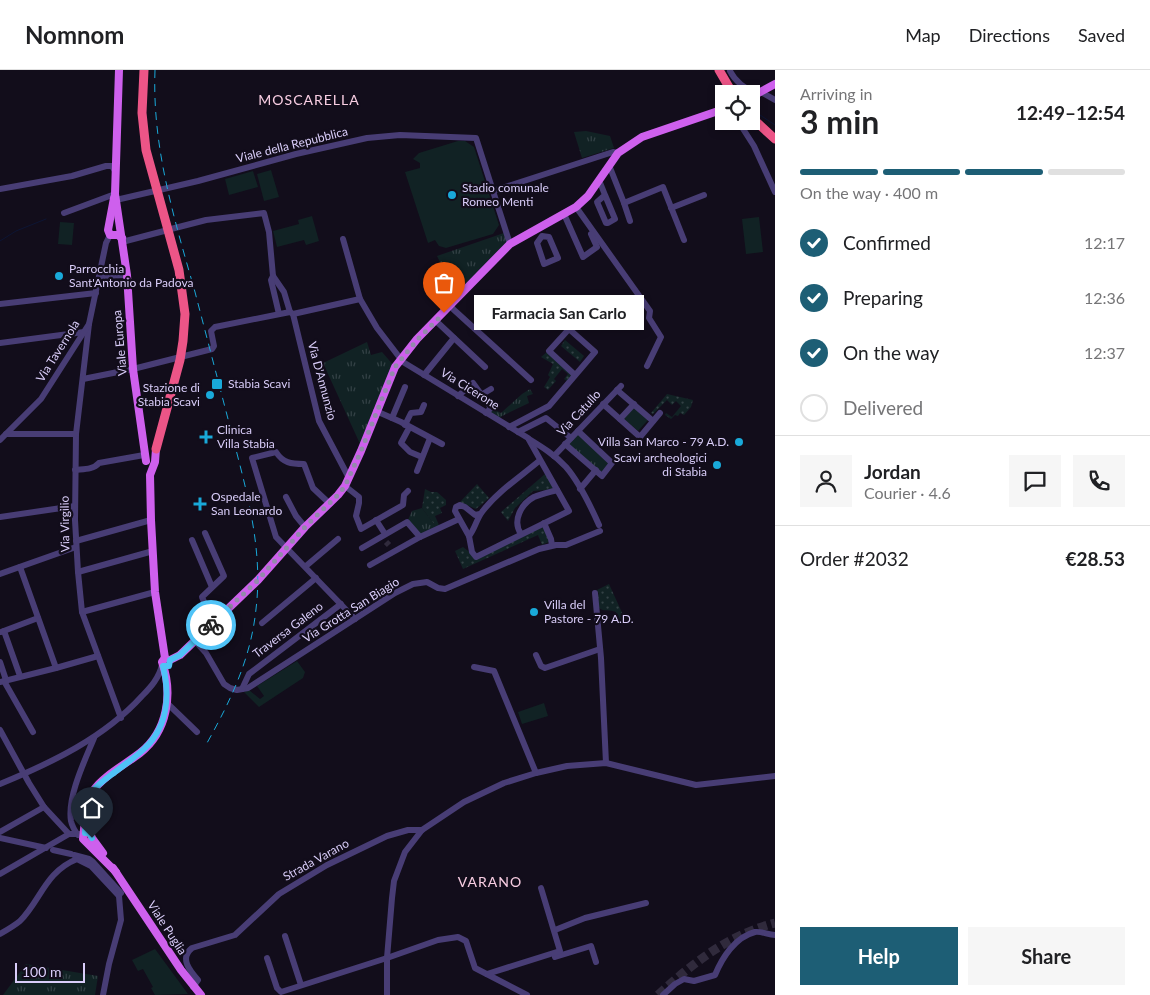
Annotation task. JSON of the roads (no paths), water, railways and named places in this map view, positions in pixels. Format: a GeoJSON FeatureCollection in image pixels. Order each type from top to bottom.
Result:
{"type":"FeatureCollection","features":[{"type":"Feature","properties":{"kind":"highway"},"geometry":{"type":"LineString","coordinates":[[144,70],[143,135],[179,270],[185,314],[181,356],[150,458]]}},
{"type":"Feature","properties":{"kind":"highway"},"geometry":{"type":"LineString","coordinates":[[719,70],[728,85]]}},
{"type":"Feature","properties":{"kind":"highway"},"geometry":{"type":"LineString","coordinates":[[760,125],[775,139]]}},
{"type":"Feature","properties":{"kind":"main road"},"geometry":{"type":"LineString","coordinates":[[115,171],[119,70]]}},
{"type":"Feature","properties":{"kind":"main road"},"geometry":{"type":"LineString","coordinates":[[760,92],[775,84]]}},
{"type":"Feature","properties":{"kind":"main road"},"geometry":{"type":"LineString","coordinates":[[166,663],[180,655],[258,580],[305,527],[330,504],[345,486],[395,367],[510,244],[540,233],[576,207],[588,196],[618,153],[642,137],[715,112]]}},
{"type":"Feature","properties":{"kind":"main road","name":"Viale Europa"},"geometry":{"type":"LineString","coordinates":[[115,171],[119,218],[118,236],[126,275],[133,369],[150,458],[151,520]]}},
{"type":"Feature","properties":{"kind":"main road","name":"Via Tavernola"},"geometry":{"type":"LineString","coordinates":[[116,197],[108,230],[118,236]]}},
{"type":"Feature","properties":{"kind":"main road"},"geometry":{"type":"LineString","coordinates":[[110,218],[115,215],[119,218]]}},
{"type":"Feature","properties":{"kind":"main road"},"geometry":{"type":"LineString","coordinates":[[86,837],[87,803],[92,792],[150,743],[162,726],[167,704],[166,663],[155,592],[151,520]]}},
{"type":"Feature","properties":{"kind":"main road","name":"Viale Puglia"},"geometry":{"type":"LineString","coordinates":[[86,837],[116,872],[122,893],[200,995]]}},
{"type":"Feature","properties":{"kind":"street"},"geometry":{"type":"LineString","coordinates":[[730,71],[734,80],[740,85]]}},
{"type":"Feature","properties":{"kind":"street"},"geometry":{"type":"LineString","coordinates":[[760,95],[775,100]]}},
{"type":"Feature","properties":{"kind":"street"},"geometry":{"type":"LineString","coordinates":[[744,130],[754,146],[775,192]]}},
{"type":"Feature","properties":{"kind":"street","name":"Viale della Repubblica"},"geometry":{"type":"LineString","coordinates":[[116,197],[198,181],[296,154],[367,138],[400,135],[476,138],[493,191]]}},
{"type":"Feature","properties":{"kind":"street"},"geometry":{"type":"LineString","coordinates":[[510,244],[493,191],[613,152],[618,153]]}},
{"type":"Feature","properties":{"kind":"street"},"geometry":{"type":"LineString","coordinates":[[106,166],[116,155]]}},
{"type":"Feature","properties":{"kind":"street"},"geometry":{"type":"LineString","coordinates":[[609,165],[630,221]]}},
{"type":"Feature","properties":{"kind":"street"},"geometry":{"type":"LineString","coordinates":[[0,189],[72,176],[106,166],[112,166],[115,171]]}},
{"type":"Feature","properties":{"kind":"street"},"geometry":{"type":"LineString","coordinates":[[599,180],[605,195]]}},
{"type":"Feature","properties":{"kind":"street"},"geometry":{"type":"LineString","coordinates":[[624,203],[663,187],[684,240]]}},
{"type":"Feature","properties":{"kind":"street"},"geometry":{"type":"LineString","coordinates":[[671,208],[704,195]]}},
{"type":"Feature","properties":{"kind":"street"},"geometry":{"type":"LineString","coordinates":[[64,213],[116,197]]}},
{"type":"Feature","properties":{"kind":"street"},"geometry":{"type":"LineString","coordinates":[[576,207],[650,311],[650,318],[661,338],[647,366]]}},
{"type":"Feature","properties":{"kind":"street"},"geometry":{"type":"LineString","coordinates":[[172,229],[206,220],[264,213],[269,232],[273,276],[271,280],[279,314]]}},
{"type":"Feature","properties":{"kind":"street"},"geometry":{"type":"LineString","coordinates":[[564,214],[583,257],[597,248],[585,224]]}},
{"type":"Feature","properties":{"kind":"street"},"geometry":{"type":"LineString","coordinates":[[118,236],[164,232]]}},
{"type":"Feature","properties":{"kind":"street","name":"Via Tavernola"},"geometry":{"type":"LineString","coordinates":[[0,440],[41,399],[89,324],[106,243],[118,236]]}},
{"type":"Feature","properties":{"kind":"street","name":"Via Cicerone"},"geometry":{"type":"LineString","coordinates":[[343,239],[360,299],[377,328],[403,362],[528,438],[554,456],[567,468],[600,528]]}},
{"type":"Feature","properties":{"kind":"street"},"geometry":{"type":"LineString","coordinates":[[99,276],[126,275]]}},
{"type":"Feature","properties":{"kind":"street","name":"Via D'Annunzio"},"geometry":{"type":"LineString","coordinates":[[273,276],[284,292],[292,313],[319,421],[348,478]]}},
{"type":"Feature","properties":{"kind":"street"},"geometry":{"type":"LineString","coordinates":[[0,304],[96,293]]}},
{"type":"Feature","properties":{"kind":"street"},"geometry":{"type":"LineString","coordinates":[[83,379],[133,369],[212,349],[214,346],[211,331],[215,327],[360,299]]}},
{"type":"Feature","properties":{"kind":"street"},"geometry":{"type":"LineString","coordinates":[[451,305],[453,309],[531,380]]}},
{"type":"Feature","properties":{"kind":"street"},"geometry":{"type":"LineString","coordinates":[[436,321],[484,367]]}},
{"type":"Feature","properties":{"kind":"street","name":"Via Virgilio"},"geometry":{"type":"LineString","coordinates":[[89,324],[76,434],[75,506],[78,572],[82,612],[121,718]]}},
{"type":"Feature","properties":{"kind":"street"},"geometry":{"type":"LineString","coordinates":[[509,427],[549,406],[595,352],[569,329],[550,351],[575,375]]}},
{"type":"Feature","properties":{"kind":"street"},"geometry":{"type":"LineString","coordinates":[[0,343],[84,332]]}},
{"type":"Feature","properties":{"kind":"street"},"geometry":{"type":"LineString","coordinates":[[424,375],[454,338]]}},
{"type":"Feature","properties":{"kind":"street"},"geometry":{"type":"LineString","coordinates":[[458,396],[472,383],[491,408],[486,413]]}},
{"type":"Feature","properties":{"kind":"street"},"geometry":{"type":"LineString","coordinates":[[392,418],[405,386]]}},
{"type":"Feature","properties":{"kind":"street","name":"Via Catullo"},"geometry":{"type":"LineString","coordinates":[[554,456],[619,388],[634,404]]}},
{"type":"Feature","properties":{"kind":"street"},"geometry":{"type":"LineString","coordinates":[[481,395],[491,389]]}},
{"type":"Feature","properties":{"kind":"street"},"geometry":{"type":"LineString","coordinates":[[603,404],[640,437],[660,413]]}},
{"type":"Feature","properties":{"kind":"street"},"geometry":{"type":"LineString","coordinates":[[620,419],[634,404],[653,421]]}},
{"type":"Feature","properties":{"kind":"street"},"geometry":{"type":"LineString","coordinates":[[422,457],[410,452],[402,443],[411,413],[421,412],[424,405]]}},
{"type":"Feature","properties":{"kind":"street"},"geometry":{"type":"LineString","coordinates":[[376,411],[442,444]]}},
{"type":"Feature","properties":{"kind":"street"},"geometry":{"type":"LineString","coordinates":[[518,432],[546,418],[571,438]]}},
{"type":"Feature","properties":{"kind":"street"},"geometry":{"type":"LineString","coordinates":[[566,444],[602,476],[612,462],[578,431]]}},
{"type":"Feature","properties":{"kind":"street"},"geometry":{"type":"LineString","coordinates":[[6,434],[76,434]]}},
{"type":"Feature","properties":{"kind":"street"},"geometry":{"type":"LineString","coordinates":[[417,471],[430,438]]}},
{"type":"Feature","properties":{"kind":"street"},"geometry":{"type":"LineString","coordinates":[[480,514],[476,515],[460,505],[456,507],[455,511],[469,536],[472,552],[476,557],[569,511],[548,471],[539,461],[528,438]]}},
{"type":"Feature","properties":{"kind":"street"},"geometry":{"type":"LineString","coordinates":[[330,504],[312,488],[304,464],[295,464],[281,460],[276,452],[252,458],[276,537],[288,547],[355,619]]}},
{"type":"Feature","properties":{"kind":"street"},"geometry":{"type":"LineString","coordinates":[[75,470],[89,469],[99,464],[150,458]]}},
{"type":"Feature","properties":{"kind":"street"},"geometry":{"type":"LineString","coordinates":[[469,536],[474,530],[480,514],[490,503],[539,461]]}},
{"type":"Feature","properties":{"kind":"street"},"geometry":{"type":"LineString","coordinates":[[580,489],[596,470]]}},
{"type":"Feature","properties":{"kind":"street"},"geometry":{"type":"LineString","coordinates":[[345,486],[359,498],[356,516],[361,529],[402,505],[404,495],[408,492]]}},
{"type":"Feature","properties":{"kind":"street"},"geometry":{"type":"LineString","coordinates":[[521,534],[518,525],[520,511],[535,497],[557,490]]}},
{"type":"Feature","properties":{"kind":"street"},"geometry":{"type":"LineString","coordinates":[[286,497],[296,516],[305,527]]}},
{"type":"Feature","properties":{"kind":"street"},"geometry":{"type":"LineString","coordinates":[[0,518],[75,506]]}},
{"type":"Feature","properties":{"kind":"street"},"geometry":{"type":"LineString","coordinates":[[0,574],[76,544],[151,520]]}},
{"type":"Feature","properties":{"kind":"street"},"geometry":{"type":"LineString","coordinates":[[376,520],[387,542]]}},
{"type":"Feature","properties":{"kind":"street"},"geometry":{"type":"LineString","coordinates":[[362,548],[420,537],[459,520]]}},
{"type":"Feature","properties":{"kind":"street"},"geometry":{"type":"LineString","coordinates":[[370,565],[387,542],[407,522],[420,537]]}},
{"type":"Feature","properties":{"kind":"street"},"geometry":{"type":"LineString","coordinates":[[544,523],[552,545]]}},
{"type":"Feature","properties":{"kind":"street","name":"Via Grotta San Biagio"},"geometry":{"type":"LineString","coordinates":[[242,689],[252,686],[395,593],[413,584],[427,582],[445,590],[517,558],[552,545],[566,545],[600,528]]}},
{"type":"Feature","properties":{"kind":"street"},"geometry":{"type":"LineString","coordinates":[[205,533],[224,576],[202,597],[213,623]]}},
{"type":"Feature","properties":{"kind":"street"},"geometry":{"type":"LineString","coordinates":[[306,566],[338,539]]}},
{"type":"Feature","properties":{"kind":"street"},"geometry":{"type":"LineString","coordinates":[[192,540],[212,587]]}},
{"type":"Feature","properties":{"kind":"street"},"geometry":{"type":"LineString","coordinates":[[78,572],[152,551]]}},
{"type":"Feature","properties":{"kind":"street"},"geometry":{"type":"LineString","coordinates":[[20,567],[56,668]]}},
{"type":"Feature","properties":{"kind":"street"},"geometry":{"type":"LineString","coordinates":[[262,623],[316,578]]}},
{"type":"Feature","properties":{"kind":"street"},"geometry":{"type":"LineString","coordinates":[[82,612],[155,592]]}},
{"type":"Feature","properties":{"kind":"street"},"geometry":{"type":"LineString","coordinates":[[595,593],[606,763]]}},
{"type":"Feature","properties":{"kind":"street","name":"Traversa Galeno"},"geometry":{"type":"LineString","coordinates":[[242,689],[249,674],[341,604]]}},
{"type":"Feature","properties":{"kind":"street"},"geometry":{"type":"LineString","coordinates":[[20,676],[2,632],[38,618]]}},
{"type":"Feature","properties":{"kind":"street"},"geometry":{"type":"LineString","coordinates":[[195,641],[206,653],[224,684],[230,688],[242,689]]}},
{"type":"Feature","properties":{"kind":"street"},"geometry":{"type":"LineString","coordinates":[[536,655],[540,666],[545,668],[600,649]]}},
{"type":"Feature","properties":{"kind":"street"},"geometry":{"type":"LineString","coordinates":[[4,681],[98,656]]}},
{"type":"Feature","properties":{"kind":"street"},"geometry":{"type":"LineString","coordinates":[[0,662],[4,681],[33,732]]}},
{"type":"Feature","properties":{"kind":"street"},"geometry":{"type":"LineString","coordinates":[[0,784],[24,774],[94,738],[130,711],[155,682],[166,663]]}},
{"type":"Feature","properties":{"kind":"street"},"geometry":{"type":"LineString","coordinates":[[474,666],[494,670],[536,773]]}},
{"type":"Feature","properties":{"kind":"street"},"geometry":{"type":"LineString","coordinates":[[155,682],[162,682],[167,690]]}},
{"type":"Feature","properties":{"kind":"street"},"geometry":{"type":"LineString","coordinates":[[167,704],[197,732]]}},
{"type":"Feature","properties":{"kind":"street"},"geometry":{"type":"LineString","coordinates":[[0,730],[44,807],[69,834],[86,837]]}},
{"type":"Feature","properties":{"kind":"street"},"geometry":{"type":"LineString","coordinates":[[86,837],[71,822],[72,802],[82,768],[94,738]]}},
{"type":"Feature","properties":{"kind":"street"},"geometry":{"type":"LineString","coordinates":[[387,995],[387,958],[394,882],[405,852],[422,830],[464,802],[504,783],[567,766],[606,763],[696,785],[775,776]]}},
{"type":"Feature","properties":{"kind":"street"},"geometry":{"type":"LineString","coordinates":[[0,832],[44,807]]}},
{"type":"Feature","properties":{"kind":"street","name":"Strada Varano"},"geometry":{"type":"LineString","coordinates":[[193,987],[198,980],[188,969],[186,957],[192,948],[235,935],[279,894],[327,865],[387,836],[408,830],[422,830]]}},
{"type":"Feature","properties":{"kind":"street"},"geometry":{"type":"LineString","coordinates":[[0,874],[49,849],[69,834]]}},
{"type":"Feature","properties":{"kind":"street"},"geometry":{"type":"LineString","coordinates":[[0,838],[49,849],[81,860],[91,866],[122,893],[121,920],[103,995]]}},
{"type":"Feature","properties":{"kind":"street"},"geometry":{"type":"LineString","coordinates":[[0,934],[18,922],[31,908],[48,880],[72,856]]}},
{"type":"Feature","properties":{"kind":"street"},"geometry":{"type":"LineString","coordinates":[[489,975],[560,951],[542,888]]}},
{"type":"Feature","properties":{"kind":"street"},"geometry":{"type":"LineString","coordinates":[[555,930],[585,918],[646,903]]}},
{"type":"Feature","properties":{"kind":"street"},"geometry":{"type":"LineString","coordinates":[[663,995],[675,984],[684,980],[694,981],[715,975],[723,959],[734,945],[748,935],[756,932],[775,935]]}},
{"type":"Feature","properties":{"kind":"street"},"geometry":{"type":"LineString","coordinates":[[285,936],[301,985]]}},
{"type":"Feature","properties":{"kind":"street"},"geometry":{"type":"LineString","coordinates":[[267,958],[277,988],[281,992],[438,940],[458,937],[466,940],[475,968],[527,995]]}},
{"type":"Feature","properties":{"kind":"street"},"geometry":{"type":"LineString","coordinates":[[489,975],[591,946],[596,962]]}},
{"type":"Feature","properties":{"kind":"waterway"},"geometry":{"type":"LineString","coordinates":[[760,115],[775,125]]}},
{"type":"Feature","properties":{"kind":"waterway"},"geometry":{"type":"LineString","coordinates":[[0,241],[16,231],[46,219]]}},
{"type":"Feature","properties":{"kind":"tunnel"},"geometry":{"type":"LineString","coordinates":[[386,542],[389,545]]}},
{"type":"Feature","properties":{"kind":"tunnel"},"geometry":{"type":"LineString","coordinates":[[658,995],[712,951],[742,935],[775,923]]}},
{"type":"Feature","properties":{"kind":"railway"},"geometry":{"type":"LineString","coordinates":[[155,70],[157,127],[166,182],[244,483],[256,545],[258,588],[250,645],[232,695],[207,743]]}},
{"type":"Feature","properties":{"kind":"place","name":"Stadio comunale Romeo Menti"},"geometry":{"type":"Point","coordinates":[452,195]}},
{"type":"Feature","properties":{"kind":"place","name":"Parrocchia Sant'Antonio da Padova"},"geometry":{"type":"Point","coordinates":[59,276]}},
{"type":"Feature","properties":{"kind":"place","name":"Farmacia San Carlo"},"geometry":{"type":"Point","coordinates":[444,313]}},
{"type":"Feature","properties":{"kind":"place","name":"Stabia Scavi"},"geometry":{"type":"Point","coordinates":[217,384]}},
{"type":"Feature","properties":{"kind":"place","name":"Stazione di Stabia Scavi"},"geometry":{"type":"Point","coordinates":[210,395]}},
{"type":"Feature","properties":{"kind":"place","name":"Clinica Villa Stabia"},"geometry":{"type":"Point","coordinates":[206,437]}},
{"type":"Feature","properties":{"kind":"place","name":"Villa San Marco - 79 A.D."},"geometry":{"type":"Point","coordinates":[739,442]}},
{"type":"Feature","properties":{"kind":"place","name":"Scavi archeologici di Stabia"},"geometry":{"type":"Point","coordinates":[717,465]}},
{"type":"Feature","properties":{"kind":"place","name":"Ospedale San Leonardo"},"geometry":{"type":"Point","coordinates":[200,504]}},
{"type":"Feature","properties":{"kind":"place","name":"Villa del Pastore - 79 A.D."},"geometry":{"type":"Point","coordinates":[534,612]}},
{"type":"Feature","properties":{"kind":"district","name":"MOSCARELLA"},"geometry":{"type":"Point","coordinates":[309,100]}},
{"type":"Feature","properties":{"kind":"district","name":"VARANO"},"geometry":{"type":"Point","coordinates":[490,882]}}]}
